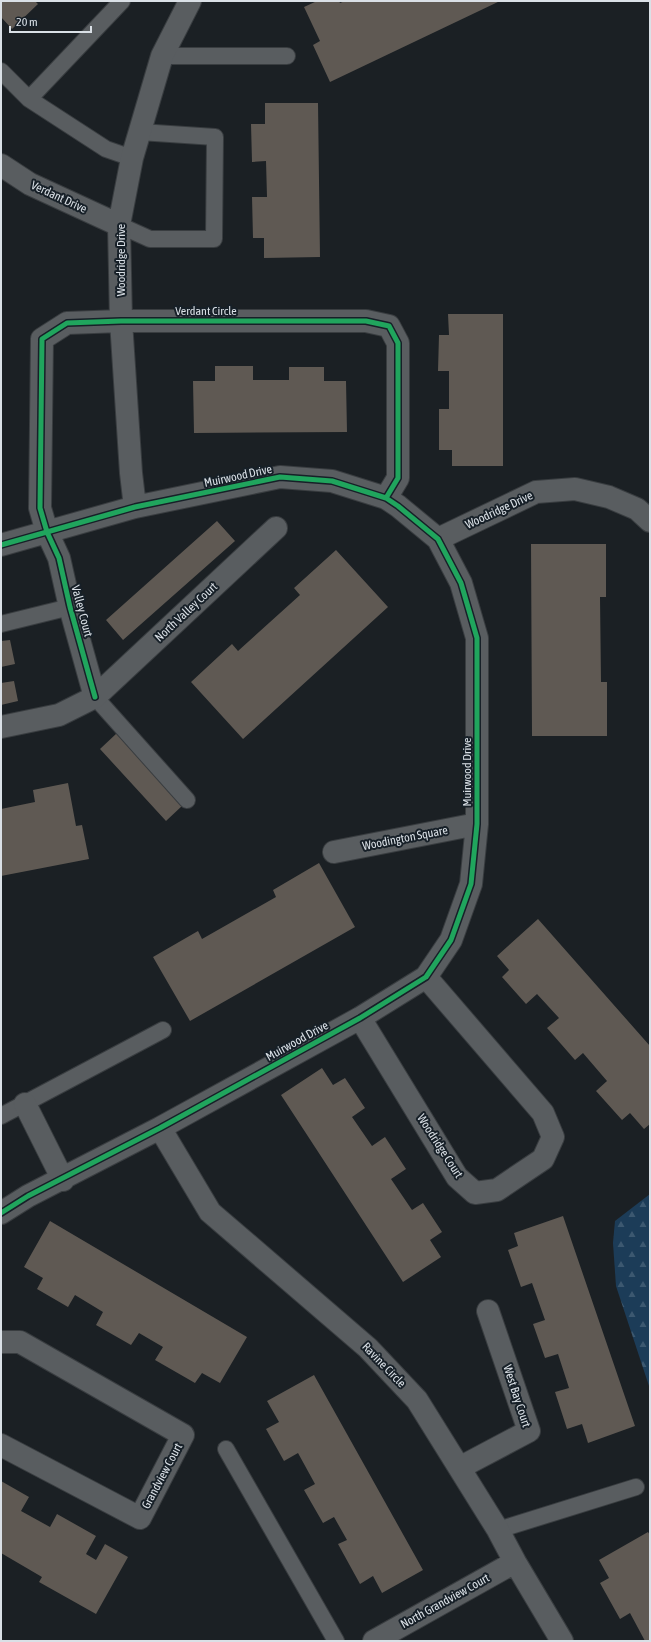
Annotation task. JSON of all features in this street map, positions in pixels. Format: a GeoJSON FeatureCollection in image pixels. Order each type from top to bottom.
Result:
{"type":"FeatureCollection","features":[{"type":"Feature","properties":{"kind":"street","name":"Woodridge Drive"},"geometry":{"type":"LineString","coordinates":[[135,507],[131,473],[121,321],[119,225],[132,158],[162,56],[190,1]]}},
{"type":"Feature","properties":{"kind":"street","name":"Verdant Drive"},"geometry":{"type":"LineString","coordinates":[[1,165],[30,184],[119,225]]}},
{"type":"Feature","properties":{"kind":"street","name":"Verdant Circle"},"geometry":{"type":"LineString","coordinates":[[47,532],[40,508],[42,338],[67,323],[121,321],[366,321],[389,326],[398,343],[398,478],[386,498]]}},
{"type":"Feature","properties":{"kind":"street","name":"Muirwood Drive"},"geometry":{"type":"LineString","coordinates":[[1,544],[135,507],[280,477],[332,482],[386,498],[438,539],[461,583],[476,638],[477,824],[471,884],[451,940],[426,977],[360,1018],[160,1128],[63,1180],[28,1196],[1,1213]]}},
{"type":"Feature","properties":{"kind":"street","name":"Woodridge Drive"},"geometry":{"type":"LineString","coordinates":[[438,539],[536,492],[575,489],[609,497],[637,509],[650,521]]}},
{"type":"Feature","properties":{"kind":"street","name":"North Valley Court"},"geometry":{"type":"LineString","coordinates":[[1,727],[58,715],[95,696],[276,528]]}},
{"type":"Feature","properties":{"kind":"street","name":"Valley Court"},"geometry":{"type":"LineString","coordinates":[[47,532],[59,558],[70,607],[95,696]]}},
{"type":"Feature","properties":{"kind":"street","name":"Woodington Square"},"geometry":{"type":"LineString","coordinates":[[334,852],[477,824]]}},
{"type":"Feature","properties":{"kind":"street","name":"Woodridge Court"},"geometry":{"type":"LineString","coordinates":[[360,1018],[457,1177],[476,1193],[497,1190],[543,1159],[553,1137],[543,1113],[426,977]]}},
{"type":"Feature","properties":{"kind":"street"},"geometry":{"type":"LineString","coordinates":[[25,1104],[63,1180]]}},
{"type":"Feature","properties":{"kind":"street","name":"Ravine Circle"},"geometry":{"type":"LineString","coordinates":[[160,1128],[210,1212],[368,1348],[417,1400],[498,1530],[515,1562],[562,1641]]}},
{"type":"Feature","properties":{"kind":"street","name":"West Bay Court"},"geometry":{"type":"LineString","coordinates":[[460,1467],[529,1431],[488,1311]]}},
{"type":"Feature","properties":{"kind":"street","name":"Grandview Court"},"geometry":{"type":"LineString","coordinates":[[1,1342],[20,1342],[183,1435],[140,1518],[1,1445]]}},
{"type":"Feature","properties":{"kind":"street","name":"North Grandview Court"},"geometry":{"type":"LineString","coordinates":[[374,1641],[515,1562]]}},
{"type":"Feature","properties":{"kind":"lane"},"geometry":{"type":"LineString","coordinates":[[30,98],[122,1]]}},
{"type":"Feature","properties":{"kind":"lane"},"geometry":{"type":"LineString","coordinates":[[162,56],[287,56]]}},
{"type":"Feature","properties":{"kind":"lane"},"geometry":{"type":"LineString","coordinates":[[1,71],[30,98],[106,149],[132,158]]}},
{"type":"Feature","properties":{"kind":"lane"},"geometry":{"type":"LineString","coordinates":[[119,225],[150,239],[214,239],[215,137],[140,132]]}},
{"type":"Feature","properties":{"kind":"lane"},"geometry":{"type":"LineString","coordinates":[[1,624],[70,607]]}},
{"type":"Feature","properties":{"kind":"lane"},"geometry":{"type":"LineString","coordinates":[[95,696],[187,800]]}},
{"type":"Feature","properties":{"kind":"lane"},"geometry":{"type":"LineString","coordinates":[[1,1116],[162,1030]]}},
{"type":"Feature","properties":{"kind":"lane"},"geometry":{"type":"LineString","coordinates":[[226,1449],[336,1641]]}},
{"type":"Feature","properties":{"kind":"lane"},"geometry":{"type":"LineString","coordinates":[[498,1530],[636,1487]]}},
{"type":"Feature","properties":{"kind":"green space"},"geometry":{"type":"Polygon","coordinates":[[[650,1194],[650,1389],[616,1286],[613,1243],[615,1221],[650,1194]]]}},
{"type":"Feature","properties":{"kind":"building"},"geometry":{"type":"Polygon","coordinates":[[[1,1],[35,1],[38,4],[12,29],[1,17],[1,1]]]}},
{"type":"Feature","properties":{"kind":"building"},"geometry":{"type":"Polygon","coordinates":[[[317,1],[339,1],[340,3],[345,1],[500,1],[330,82],[313,45],[320,41],[304,7],[317,1]]]}},
{"type":"Feature","properties":{"kind":"building"},"geometry":{"type":"Polygon","coordinates":[[[265,103],[318,103],[320,257],[264,258],[264,238],[253,238],[252,197],[267,197],[266,161],[252,162],[251,124],[265,124],[265,103]]]}},
{"type":"Feature","properties":{"kind":"building"},"geometry":{"type":"Polygon","coordinates":[[[448,314],[503,314],[503,466],[452,466],[452,450],[439,450],[439,409],[449,409],[449,371],[438,371],[439,335],[449,335],[448,314]]]}},
{"type":"Feature","properties":{"kind":"building"},"geometry":{"type":"Polygon","coordinates":[[[215,366],[253,366],[253,380],[289,380],[289,367],[324,367],[324,381],[346,381],[347,432],[194,433],[193,381],[215,381],[215,366]]]}},
{"type":"Feature","properties":{"kind":"building"},"geometry":{"type":"Polygon","coordinates":[[[217,521],[235,541],[123,640],[106,620],[217,521]]]}},
{"type":"Feature","properties":{"kind":"building"},"geometry":{"type":"Polygon","coordinates":[[[531,544],[606,544],[606,597],[600,597],[601,682],[607,682],[607,736],[532,736],[531,544]]]}},
{"type":"Feature","properties":{"kind":"building"},"geometry":{"type":"Polygon","coordinates":[[[336,550],[388,607],[243,739],[191,682],[232,644],[238,651],[300,595],[294,588],[336,550]]]}},
{"type":"Feature","properties":{"kind":"building"},"geometry":{"type":"Polygon","coordinates":[[[10,640],[15,664],[1,667],[1,641],[10,640]]]}},
{"type":"Feature","properties":{"kind":"building"},"geometry":{"type":"Polygon","coordinates":[[[14,681],[18,701],[1,705],[1,683],[14,681]]]}},
{"type":"Feature","properties":{"kind":"building"},"geometry":{"type":"Polygon","coordinates":[[[117,733],[183,805],[166,821],[100,749],[117,733]]]}},
{"type":"Feature","properties":{"kind":"building"},"geometry":{"type":"Polygon","coordinates":[[[68,783],[76,826],[82,825],[89,859],[1,876],[1,809],[35,802],[33,790],[68,783]]]}},
{"type":"Feature","properties":{"kind":"building"},"geometry":{"type":"Polygon","coordinates":[[[319,863],[355,927],[190,1021],[153,957],[198,931],[202,939],[276,897],[273,890],[319,863]]]}},
{"type":"Feature","properties":{"kind":"building"},"geometry":{"type":"Polygon","coordinates":[[[538,919],[650,1046],[650,1124],[644,1129],[630,1113],[622,1120],[596,1091],[607,1081],[583,1053],[575,1060],[547,1028],[559,1018],[537,994],[526,1004],[502,977],[509,970],[497,956],[538,919]]]}},
{"type":"Feature","properties":{"kind":"building"},"geometry":{"type":"Polygon","coordinates":[[[322,1068],[333,1085],[345,1078],[365,1108],[352,1117],[372,1146],[385,1137],[406,1169],[391,1179],[412,1210],[423,1203],[442,1232],[430,1240],[441,1257],[403,1282],[281,1095],[322,1068]]]}},
{"type":"Feature","properties":{"kind":"building"},"geometry":{"type":"Polygon","coordinates":[[[563,1216],[635,1426],[588,1443],[582,1424],[567,1429],[555,1392],[569,1388],[558,1354],[545,1358],[533,1324],[545,1320],[532,1283],[521,1287],[508,1250],[518,1246],[514,1233],[563,1216]]]}},
{"type":"Feature","properties":{"kind":"building"},"geometry":{"type":"Polygon","coordinates":[[[50,1221],[247,1337],[220,1383],[202,1373],[195,1383],[155,1360],[163,1347],[139,1333],[131,1345],[96,1325],[103,1312],[75,1295],[68,1307],[37,1289],[43,1278],[24,1267],[50,1221]]]}},
{"type":"Feature","properties":{"kind":"building"},"geometry":{"type":"Polygon","coordinates":[[[314,1375],[423,1570],[382,1593],[373,1576],[360,1584],[338,1544],[347,1540],[334,1517],[323,1523],[304,1490],[315,1484],[298,1453],[284,1461],[266,1429],[279,1422],[267,1401],[314,1375]]]}},
{"type":"Feature","properties":{"kind":"building"},"geometry":{"type":"Polygon","coordinates":[[[1,1481],[29,1497],[21,1511],[50,1527],[57,1514],[96,1536],[86,1554],[96,1560],[105,1544],[128,1557],[96,1614],[39,1582],[42,1577],[1,1553],[1,1481]]]}},
{"type":"Feature","properties":{"kind":"building"},"geometry":{"type":"Polygon","coordinates":[[[648,1532],[650,1535],[650,1641],[645,1641],[630,1613],[620,1619],[600,1583],[609,1578],[599,1560],[648,1532]]]}},
{"type":"Feature","properties":{"kind":"cycle path"},"geometry":{"type":"LineString","coordinates":[[95,697],[70,607],[59,558],[47,532],[40,508],[42,339],[67,323],[121,321],[366,321],[389,326],[398,343],[398,478],[386,498]]}},
{"type":"Feature","properties":{"kind":"cycle path"},"geometry":{"type":"LineString","coordinates":[[1,545],[135,507],[280,477],[332,481],[386,498],[438,539],[461,583],[477,638],[477,824],[471,884],[451,940],[426,977],[360,1018],[160,1128],[28,1196],[1,1213]]}}]}
